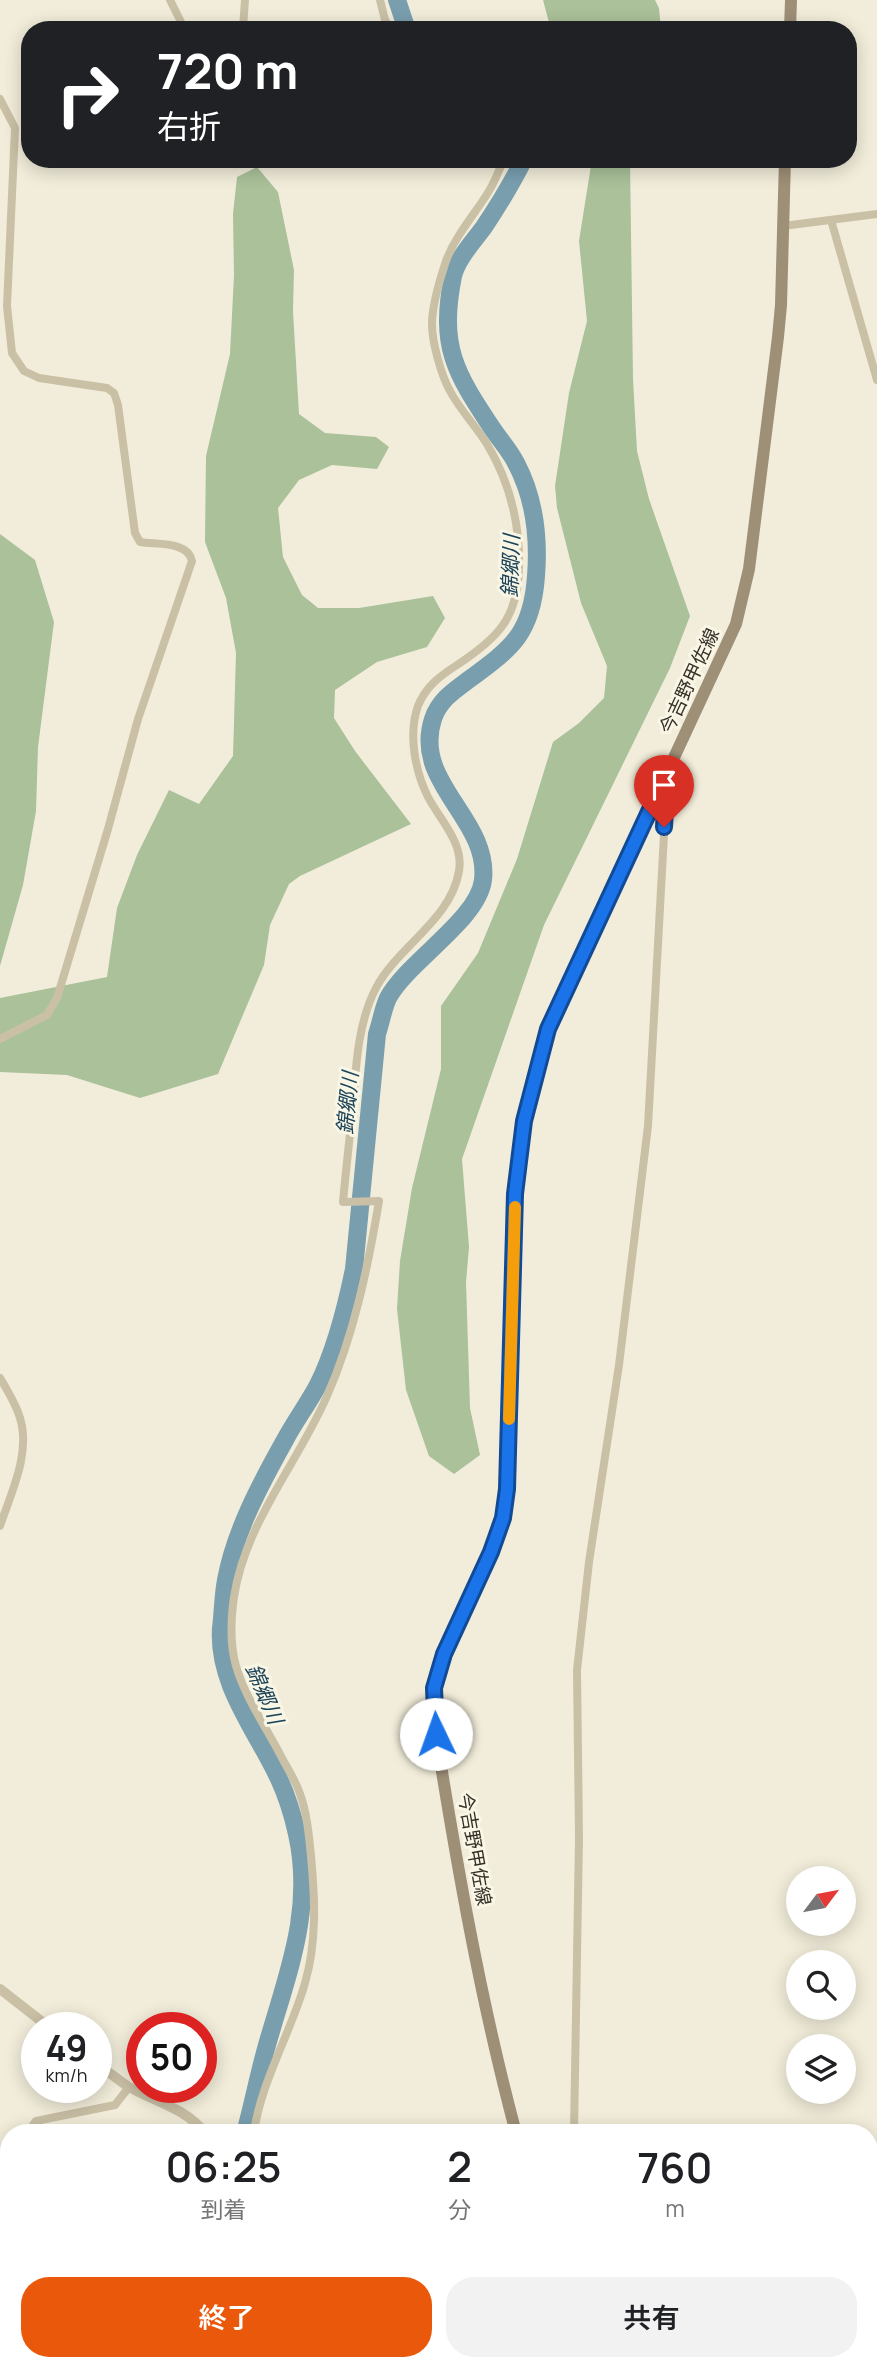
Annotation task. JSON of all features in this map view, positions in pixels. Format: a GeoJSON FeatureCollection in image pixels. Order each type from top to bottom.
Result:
{"type":"FeatureCollection","features":[{"type":"Feature","properties":{"kind":"main road"},"geometry":{"type":"LineString","coordinates":[[790,21],[791,0]]}},
{"type":"Feature","properties":{"kind":"main road","name":"今吉野甲佐線"},"geometry":{"type":"LineString","coordinates":[[514,2124],[485,2012],[470,1934],[434,1723],[434,1688],[444,1654],[491,1552],[503,1518],[507,1489],[515,1194],[524,1121],[535,1075],[548,1029],[736,624],[749,569],[781,306],[785,168]]}},
{"type":"Feature","properties":{"kind":"street"},"geometry":{"type":"LineString","coordinates":[[170,0],[180,21]]}},
{"type":"Feature","properties":{"kind":"street"},"geometry":{"type":"LineString","coordinates":[[244,21],[245,0]]}},
{"type":"Feature","properties":{"kind":"street"},"geometry":{"type":"LineString","coordinates":[[380,0],[386,21]]}},
{"type":"Feature","properties":{"kind":"street"},"geometry":{"type":"LineString","coordinates":[[0,99],[15,128],[7,306],[12,353],[24,371],[39,378],[107,388],[114,393],[118,405],[135,533],[140,542],[185,548],[192,561],[138,719],[57,998],[47,1015],[0,1038]]}},
{"type":"Feature","properties":{"kind":"street"},"geometry":{"type":"LineString","coordinates":[[256,2124],[305,1984],[312,1954],[315,1908],[311,1854],[300,1792],[236,1665],[232,1623],[235,1595],[246,1552],[261,1518],[300,1451],[336,1374],[371,1251],[379,1201],[343,1202],[357,1056],[369,1005],[376,988],[394,961],[445,906],[455,887],[460,867],[458,847],[427,795],[415,761],[413,735],[417,709],[426,689],[494,639],[505,625],[515,599],[519,568],[517,524],[508,486],[488,445],[449,390],[438,359],[432,324],[446,259],[490,189],[500,168]]}},
{"type":"Feature","properties":{"kind":"street"},"geometry":{"type":"LineString","coordinates":[[783,226],[877,214]]}},
{"type":"Feature","properties":{"kind":"street"},"geometry":{"type":"LineString","coordinates":[[831,220],[877,380]]}},
{"type":"Feature","properties":{"kind":"street"},"geometry":{"type":"LineString","coordinates":[[574,2124],[579,1838],[578,1670],[589,1562],[619,1365],[648,1126],[667,773]]}},
{"type":"Feature","properties":{"kind":"street"},"geometry":{"type":"LineString","coordinates":[[0,1378],[21,1419],[23,1446],[19,1469],[0,1526]]}},
{"type":"Feature","properties":{"kind":"street"},"geometry":{"type":"LineString","coordinates":[[0,1989],[29,2012]]}},
{"type":"Feature","properties":{"kind":"street"},"geometry":{"type":"LineString","coordinates":[[34,2124],[36,2121],[115,2105],[126,2092]]}},
{"type":"Feature","properties":{"kind":"street"},"geometry":{"type":"LineString","coordinates":[[161,2103],[198,2124]]}},
{"type":"Feature","properties":{"kind":"green space"},"geometry":{"type":"Polygon","coordinates":[[[543,0],[655,0],[660,21],[549,21],[543,0]]]}},
{"type":"Feature","properties":{"kind":"green space"},"geometry":{"type":"Polygon","coordinates":[[[258,168],[278,192],[294,270],[293,311],[299,414],[325,433],[376,437],[389,447],[377,469],[332,465],[299,480],[278,508],[283,557],[302,595],[318,608],[359,608],[433,596],[445,618],[427,647],[377,662],[335,690],[334,718],[355,751],[411,824],[300,876],[289,884],[270,925],[264,965],[218,1074],[140,1098],[67,1075],[0,1072],[0,998],[107,977],[117,908],[137,855],[169,790],[199,804],[233,756],[236,653],[226,598],[205,542],[206,456],[230,354],[234,275],[233,214],[237,177],[258,168]]]}},
{"type":"Feature","properties":{"kind":"green space"},"geometry":{"type":"Polygon","coordinates":[[[591,168],[630,168],[633,379],[637,451],[649,499],[690,616],[670,668],[544,925],[462,1159],[469,1247],[466,1282],[470,1408],[480,1455],[454,1474],[429,1456],[406,1390],[397,1309],[400,1261],[412,1188],[441,1069],[441,1006],[478,953],[517,859],[553,742],[579,723],[604,698],[607,666],[581,603],[557,508],[555,486],[569,393],[587,321],[579,241],[591,168]]]}},
{"type":"Feature","properties":{"kind":"green space"},"geometry":{"type":"Polygon","coordinates":[[[0,534],[35,560],[54,622],[38,747],[36,811],[23,885],[0,966],[0,534]]]}},
{"type":"Feature","properties":{"kind":"waterway","name":"錦郷川"},"geometry":{"type":"LineString","coordinates":[[397,0],[404,21]]}},
{"type":"Feature","properties":{"kind":"waterway","name":"錦郷川"},"geometry":{"type":"LineString","coordinates":[[247,2124],[295,1947],[300,1920],[302,1864],[285,1792],[240,1707],[225,1668],[221,1649],[225,1586],[230,1562],[250,1508],[289,1433],[318,1385],[344,1313],[354,1269],[377,1034],[386,1002],[398,984],[469,910],[483,880],[482,858],[475,838],[441,782],[433,763],[429,742],[433,719],[447,697],[508,649],[524,626],[534,596],[537,547],[534,518],[522,476],[511,454],[468,391],[453,358],[449,341],[449,301],[458,263],[484,227],[519,168]]}},
{"type":"Feature","properties":{"kind":"slow traffic"},"geometry":{"type":"LineString","coordinates":[[509,1419],[515,1207]]}},
{"type":"Feature","properties":{"kind":"route"},"geometry":{"type":"LineString","coordinates":[[436,1734],[434,1688],[444,1654],[491,1552],[503,1518],[507,1489],[515,1194],[524,1121],[535,1075],[548,1029],[667,773],[664,827]]}}]}
